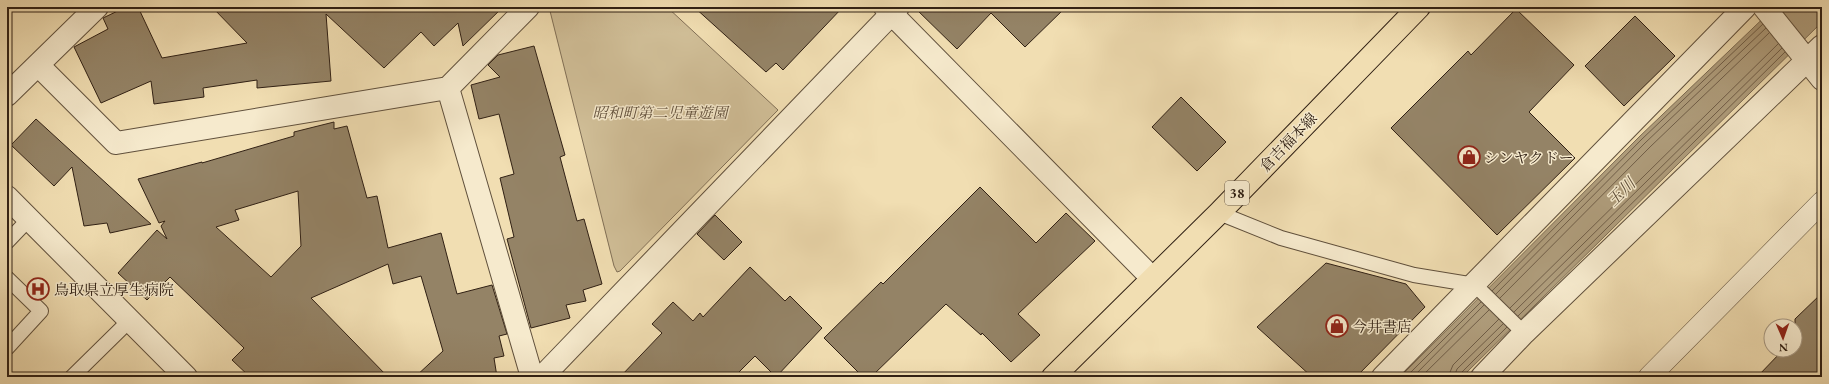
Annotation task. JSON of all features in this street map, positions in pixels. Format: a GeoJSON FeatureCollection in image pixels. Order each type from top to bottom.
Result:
{"type":"FeatureCollection","features":[{"type":"Feature","properties":{"kind":"main road","name":"倉吉福本線"},"geometry":{"type":"LineString","coordinates":[[1053,377],[1219,213],[1419,7]]}},
{"type":"Feature","properties":{"kind":"street"},"geometry":{"type":"LineString","coordinates":[[7,95],[96,7]]}},
{"type":"Feature","properties":{"kind":"street"},"geometry":{"type":"LineString","coordinates":[[38,65],[116,143],[448,88],[528,7]]}},
{"type":"Feature","properties":{"kind":"street"},"geometry":{"type":"LineString","coordinates":[[1383,377],[1475,285],[1745,7]]}},
{"type":"Feature","properties":{"kind":"street"},"geometry":{"type":"LineString","coordinates":[[1764,7],[1815,53],[1822,79]]}},
{"type":"Feature","properties":{"kind":"street"},"geometry":{"type":"LineString","coordinates":[[542,377],[892,9],[1152,278]]}},
{"type":"Feature","properties":{"kind":"street"},"geometry":{"type":"LineString","coordinates":[[1482,377],[1524,333],[1815,53]]}},
{"type":"Feature","properties":{"kind":"street"},"geometry":{"type":"LineString","coordinates":[[448,88],[532,377]]}},
{"type":"Feature","properties":{"kind":"street"},"geometry":{"type":"LineString","coordinates":[[7,197],[186,377]]}},
{"type":"Feature","properties":{"kind":"street"},"geometry":{"type":"LineString","coordinates":[[1649,377],[1822,202]]}},
{"type":"Feature","properties":{"kind":"lane"},"geometry":{"type":"LineString","coordinates":[[1219,213],[1281,238],[1414,275],[1475,285],[1524,333]]}},
{"type":"Feature","properties":{"kind":"lane"},"geometry":{"type":"LineString","coordinates":[[7,242],[29,219]]}},
{"type":"Feature","properties":{"kind":"lane"},"geometry":{"type":"LineString","coordinates":[[7,278],[41,311],[7,348]]}},
{"type":"Feature","properties":{"kind":"lane"},"geometry":{"type":"LineString","coordinates":[[72,377],[130,320]]}},
{"type":"Feature","properties":{"kind":"green space","name":"昭和町第二児童遊園"},"geometry":{"type":"Polygon","coordinates":[[[549,7],[667,7],[778,110],[620,271],[617,272],[614,266],[549,7]]]}},
{"type":"Feature","properties":{"kind":"water","name":"玉川"},"geometry":{"type":"Polygon","coordinates":[[[1775,7],[1822,7],[1822,22],[1462,377],[1400,377],[1639,137],[1775,7]]]}},
{"type":"Feature","properties":{"kind":"building"},"geometry":{"type":"Polygon","coordinates":[[[126,7],[138,7],[162,58],[247,43],[212,7],[503,7],[463,46],[458,23],[434,46],[421,32],[384,68],[326,14],[331,81],[257,88],[257,80],[203,88],[204,97],[154,104],[151,81],[101,103],[74,47],[108,29],[103,18],[126,7]]]}},
{"type":"Feature","properties":{"kind":"building"},"geometry":{"type":"Polygon","coordinates":[[[694,7],[843,7],[783,70],[776,63],[766,72],[694,7]]]}},
{"type":"Feature","properties":{"kind":"building"},"geometry":{"type":"Polygon","coordinates":[[[914,7],[1066,7],[1025,47],[991,13],[957,49],[914,7]]]}},
{"type":"Feature","properties":{"kind":"building"},"geometry":{"type":"Polygon","coordinates":[[[1516,9],[1574,65],[1529,112],[1575,158],[1497,235],[1391,128],[1468,51],[1471,55],[1516,9]]]}},
{"type":"Feature","properties":{"kind":"building"},"geometry":{"type":"Polygon","coordinates":[[[1635,16],[1675,56],[1624,106],[1585,66],[1635,16]]]}},
{"type":"Feature","properties":{"kind":"building"},"geometry":{"type":"Polygon","coordinates":[[[534,46],[565,155],[560,157],[577,221],[584,219],[602,284],[583,290],[586,301],[566,305],[570,318],[531,328],[507,239],[514,237],[500,178],[514,174],[499,114],[479,119],[471,85],[500,77],[488,65],[498,55],[534,46]]]}},
{"type":"Feature","properties":{"kind":"building"},"geometry":{"type":"Polygon","coordinates":[[[1181,97],[1226,142],[1197,171],[1152,127],[1181,97]]]}},
{"type":"Feature","properties":{"kind":"building"},"geometry":{"type":"Polygon","coordinates":[[[36,119],[151,224],[110,233],[107,223],[84,226],[72,167],[54,186],[11,145],[36,119]]]}},
{"type":"Feature","properties":{"kind":"building"},"geometry":{"type":"Polygon","coordinates":[[[334,122],[334,129],[347,126],[367,198],[377,196],[388,248],[441,233],[457,294],[492,285],[507,334],[499,336],[504,356],[494,358],[497,377],[415,377],[443,351],[421,276],[393,284],[388,264],[311,298],[388,377],[250,377],[232,360],[244,348],[170,277],[147,300],[118,273],[157,230],[167,239],[161,226],[165,221],[159,223],[138,179],[202,163],[294,136],[294,132],[334,122]],[[298,191],[235,210],[239,220],[216,227],[271,277],[301,246],[298,191]]]}},
{"type":"Feature","properties":{"kind":"building"},"geometry":{"type":"Polygon","coordinates":[[[980,187],[1036,243],[1066,213],[1095,241],[1018,314],[1040,335],[1011,362],[982,333],[981,335],[946,304],[871,377],[863,377],[824,338],[881,282],[883,284],[980,187]]]}},
{"type":"Feature","properties":{"kind":"building"},"geometry":{"type":"Polygon","coordinates":[[[715,215],[742,242],[724,260],[697,234],[715,215]]]}},
{"type":"Feature","properties":{"kind":"building"},"geometry":{"type":"Polygon","coordinates":[[[1326,263],[1406,284],[1425,307],[1356,377],[1312,377],[1257,327],[1326,263]]]}},
{"type":"Feature","properties":{"kind":"building"},"geometry":{"type":"Polygon","coordinates":[[[750,267],[785,301],[790,296],[822,328],[776,377],[755,356],[734,377],[620,377],[662,333],[652,324],[673,302],[693,321],[700,313],[703,317],[750,267]]]}},
{"type":"Feature","properties":{"kind":"building"},"geometry":{"type":"Polygon","coordinates":[[[1822,293],[1822,377],[1757,377],[1775,358],[1803,358],[1803,318],[1796,318],[1822,293]]]}},
{"type":"Feature","properties":{"kind":"place","name":"シンヤクドー"},"geometry":{"type":"Point","coordinates":[1469,157]}},
{"type":"Feature","properties":{"kind":"place","name":"鳥取県立厚生病院"},"geometry":{"type":"Point","coordinates":[38,289]}},
{"type":"Feature","properties":{"kind":"place","name":"今井書店"},"geometry":{"type":"Point","coordinates":[1337,326]}}]}
